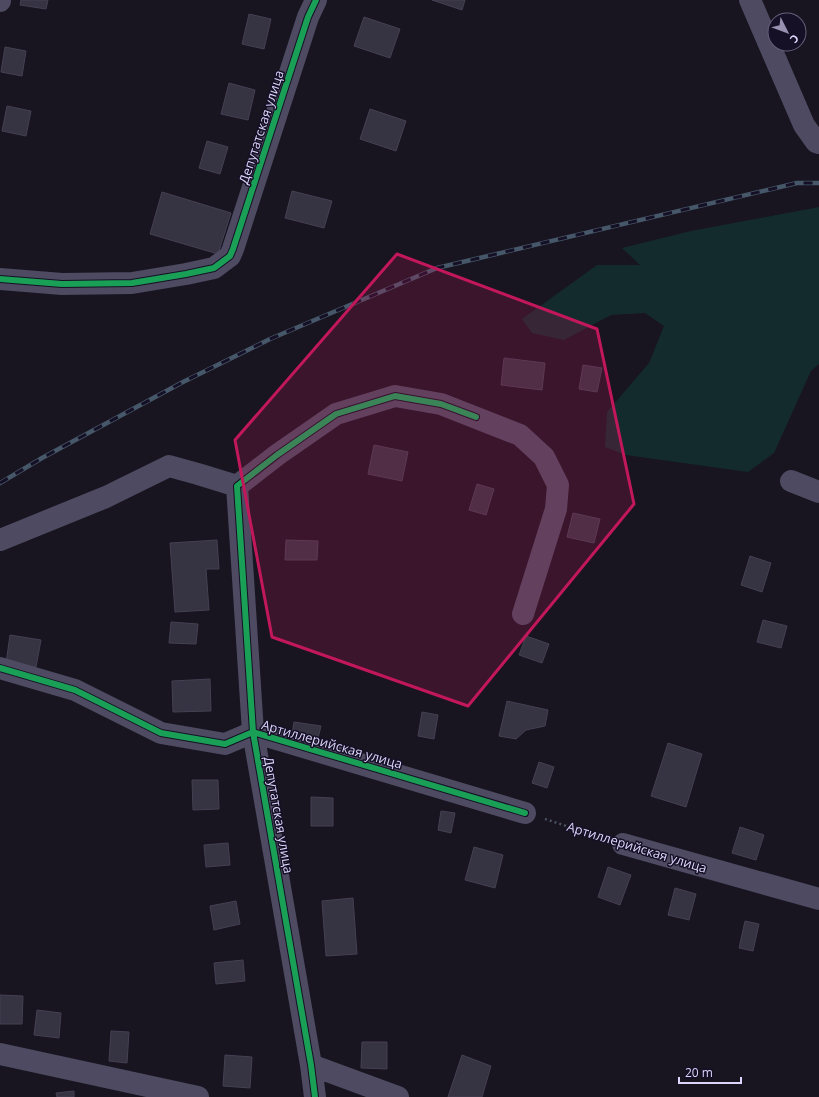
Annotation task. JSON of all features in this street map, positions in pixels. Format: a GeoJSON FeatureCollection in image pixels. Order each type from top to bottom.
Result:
{"type":"FeatureCollection","features":[{"type":"Feature","properties":{"kind":"street","name":"Депутатская улица"},"geometry":{"type":"LineString","coordinates":[[0,279],[62,284],[132,282],[186,274],[214,268],[230,256],[234,249],[308,17],[316,0]]}},
{"type":"Feature","properties":{"kind":"street"},"geometry":{"type":"LineString","coordinates":[[750,0],[804,125],[816,142],[819,143]]}},
{"type":"Feature","properties":{"kind":"street"},"geometry":{"type":"LineString","coordinates":[[0,540],[106,497],[169,466],[236,486],[277,455],[336,414],[395,396],[441,404],[520,435],[544,457],[558,485],[556,508],[523,614]]}},
{"type":"Feature","properties":{"kind":"street"},"geometry":{"type":"LineString","coordinates":[[791,481],[819,492]]}},
{"type":"Feature","properties":{"kind":"street","name":"Депутатская улица"},"geometry":{"type":"LineString","coordinates":[[236,486],[253,732],[311,1065],[315,1097]]}},
{"type":"Feature","properties":{"kind":"street","name":"Артиллерийская улица"},"geometry":{"type":"LineString","coordinates":[[0,668],[75,690],[161,733],[225,744],[253,732],[526,813]]}},
{"type":"Feature","properties":{"kind":"street","name":"Артиллерийская улица"},"geometry":{"type":"LineString","coordinates":[[623,844],[819,899]]}},
{"type":"Feature","properties":{"kind":"street"},"geometry":{"type":"LineString","coordinates":[[0,1054],[198,1097]]}},
{"type":"Feature","properties":{"kind":"street"},"geometry":{"type":"LineString","coordinates":[[311,1065],[398,1097]]}},
{"type":"Feature","properties":{"kind":"highlighted area"},"geometry":{"type":"Polygon","coordinates":[[[397,254],[597,329],[634,504],[468,706],[272,637],[235,440],[397,254]]]}},
{"type":"Feature","properties":{"kind":"green space"},"geometry":{"type":"Polygon","coordinates":[[[819,207],[819,364],[811,371],[774,453],[748,472],[626,455],[605,447],[607,412],[649,363],[664,326],[645,313],[611,315],[564,340],[532,333],[522,319],[597,265],[640,265],[622,248],[691,231],[819,207]]]}},
{"type":"Feature","properties":{"kind":"building"},"geometry":{"type":"Polygon","coordinates":[[[21,0],[48,0],[46,9],[20,5],[21,0]]]}},
{"type":"Feature","properties":{"kind":"building"},"geometry":{"type":"Polygon","coordinates":[[[432,0],[465,0],[462,10],[432,0]]]}},
{"type":"Feature","properties":{"kind":"building"},"geometry":{"type":"Polygon","coordinates":[[[249,14],[271,19],[264,49],[242,44],[249,14]]]}},
{"type":"Feature","properties":{"kind":"building"},"geometry":{"type":"Polygon","coordinates":[[[364,17],[400,29],[390,58],[354,46],[364,17]]]}},
{"type":"Feature","properties":{"kind":"building"},"geometry":{"type":"Polygon","coordinates":[[[5,47],[26,51],[22,76],[1,72],[5,47]]]}},
{"type":"Feature","properties":{"kind":"building"},"geometry":{"type":"Polygon","coordinates":[[[229,83],[255,90],[248,120],[221,114],[229,83]]]}},
{"type":"Feature","properties":{"kind":"building"},"geometry":{"type":"Polygon","coordinates":[[[7,106],[31,111],[26,136],[2,131],[7,106]]]}},
{"type":"Feature","properties":{"kind":"building"},"geometry":{"type":"Polygon","coordinates":[[[370,109],[406,121],[396,151],[360,139],[370,109]]]}},
{"type":"Feature","properties":{"kind":"building"},"geometry":{"type":"Polygon","coordinates":[[[207,141],[228,147],[220,174],[199,168],[207,141]]]}},
{"type":"Feature","properties":{"kind":"building"},"geometry":{"type":"Polygon","coordinates":[[[292,191],[332,201],[324,228],[285,218],[292,191]]]}},
{"type":"Feature","properties":{"kind":"building"},"geometry":{"type":"Polygon","coordinates":[[[162,192],[231,213],[218,254],[150,234],[162,192]]]}},
{"type":"Feature","properties":{"kind":"building"},"geometry":{"type":"Polygon","coordinates":[[[504,358],[545,363],[542,390],[501,385],[504,358]]]}},
{"type":"Feature","properties":{"kind":"building"},"geometry":{"type":"Polygon","coordinates":[[[583,365],[602,368],[597,392],[579,389],[583,365]]]}},
{"type":"Feature","properties":{"kind":"building"},"geometry":{"type":"Polygon","coordinates":[[[374,445],[408,452],[402,481],[368,474],[374,445]]]}},
{"type":"Feature","properties":{"kind":"building"},"geometry":{"type":"Polygon","coordinates":[[[477,484],[494,489],[486,515],[469,510],[477,484]]]}},
{"type":"Feature","properties":{"kind":"building"},"geometry":{"type":"Polygon","coordinates":[[[573,513],[600,519],[594,543],[567,537],[573,513]]]}},
{"type":"Feature","properties":{"kind":"building"},"geometry":{"type":"Polygon","coordinates":[[[217,540],[219,569],[206,569],[209,610],[175,612],[170,543],[217,540]]]}},
{"type":"Feature","properties":{"kind":"building"},"geometry":{"type":"Polygon","coordinates":[[[286,540],[318,541],[317,560],[285,560],[286,540]]]}},
{"type":"Feature","properties":{"kind":"building"},"geometry":{"type":"Polygon","coordinates":[[[750,556],[771,563],[762,592],[741,585],[750,556]]]}},
{"type":"Feature","properties":{"kind":"building"},"geometry":{"type":"Polygon","coordinates":[[[763,620],[787,626],[781,648],[757,642],[763,620]]]}},
{"type":"Feature","properties":{"kind":"building"},"geometry":{"type":"Polygon","coordinates":[[[171,622],[198,624],[196,644],[169,643],[171,622]]]}},
{"type":"Feature","properties":{"kind":"building"},"geometry":{"type":"Polygon","coordinates":[[[10,635],[41,640],[36,667],[6,663],[10,635]]]}},
{"type":"Feature","properties":{"kind":"building"},"geometry":{"type":"Polygon","coordinates":[[[526,636],[549,644],[542,663],[519,655],[526,636]]]}},
{"type":"Feature","properties":{"kind":"building"},"geometry":{"type":"Polygon","coordinates":[[[210,679],[211,711],[173,712],[172,681],[210,679]]]}},
{"type":"Feature","properties":{"kind":"building"},"geometry":{"type":"Polygon","coordinates":[[[507,701],[548,710],[545,726],[526,730],[516,739],[499,736],[507,701]]]}},
{"type":"Feature","properties":{"kind":"building"},"geometry":{"type":"Polygon","coordinates":[[[422,712],[438,715],[434,739],[418,736],[422,712]]]}},
{"type":"Feature","properties":{"kind":"building"},"geometry":{"type":"Polygon","coordinates":[[[294,722],[321,726],[318,738],[292,734],[294,722]]]}},
{"type":"Feature","properties":{"kind":"building"},"geometry":{"type":"Polygon","coordinates":[[[668,743],[702,754],[686,807],[651,796],[668,743]]]}},
{"type":"Feature","properties":{"kind":"building"},"geometry":{"type":"Polygon","coordinates":[[[539,762],[554,767],[547,788],[532,783],[539,762]]]}},
{"type":"Feature","properties":{"kind":"building"},"geometry":{"type":"Polygon","coordinates":[[[192,780],[218,780],[219,809],[193,810],[192,780]]]}},
{"type":"Feature","properties":{"kind":"building"},"geometry":{"type":"Polygon","coordinates":[[[311,797],[333,798],[333,826],[311,826],[311,797]]]}},
{"type":"Feature","properties":{"kind":"building"},"geometry":{"type":"Polygon","coordinates":[[[441,811],[455,813],[451,833],[438,830],[441,811]]]}},
{"type":"Feature","properties":{"kind":"building"},"geometry":{"type":"Polygon","coordinates":[[[740,827],[764,835],[756,860],[732,853],[740,827]]]}},
{"type":"Feature","properties":{"kind":"building"},"geometry":{"type":"Polygon","coordinates":[[[228,843],[230,865],[206,867],[204,845],[228,843]]]}},
{"type":"Feature","properties":{"kind":"building"},"geometry":{"type":"Polygon","coordinates":[[[474,847],[503,855],[495,888],[465,880],[474,847]]]}},
{"type":"Feature","properties":{"kind":"building"},"geometry":{"type":"Polygon","coordinates":[[[608,867],[631,875],[620,905],[598,897],[608,867]]]}},
{"type":"Feature","properties":{"kind":"building"},"geometry":{"type":"Polygon","coordinates":[[[675,888],[696,894],[689,920],[668,915],[675,888]]]}},
{"type":"Feature","properties":{"kind":"building"},"geometry":{"type":"Polygon","coordinates":[[[353,898],[357,954],[326,956],[322,901],[353,898]]]}},
{"type":"Feature","properties":{"kind":"building"},"geometry":{"type":"Polygon","coordinates":[[[236,901],[240,924],[214,930],[210,906],[236,901]]]}},
{"type":"Feature","properties":{"kind":"building"},"geometry":{"type":"Polygon","coordinates":[[[745,921],[759,924],[753,951],[739,948],[745,921]]]}},
{"type":"Feature","properties":{"kind":"building"},"geometry":{"type":"Polygon","coordinates":[[[243,960],[245,981],[216,984],[214,963],[243,960]]]}},
{"type":"Feature","properties":{"kind":"building"},"geometry":{"type":"Polygon","coordinates":[[[0,995],[23,996],[22,1024],[0,1024],[0,995]]]}},
{"type":"Feature","properties":{"kind":"building"},"geometry":{"type":"Polygon","coordinates":[[[37,1010],[61,1013],[59,1038],[34,1035],[37,1010]]]}},
{"type":"Feature","properties":{"kind":"building"},"geometry":{"type":"Polygon","coordinates":[[[111,1031],[129,1032],[127,1063],[109,1061],[111,1031]]]}},
{"type":"Feature","properties":{"kind":"building"},"geometry":{"type":"Polygon","coordinates":[[[362,1042],[387,1042],[387,1069],[361,1068],[362,1042]]]}},
{"type":"Feature","properties":{"kind":"building"},"geometry":{"type":"Polygon","coordinates":[[[225,1055],[252,1057],[250,1088],[223,1086],[225,1055]]]}},
{"type":"Feature","properties":{"kind":"building"},"geometry":{"type":"Polygon","coordinates":[[[462,1055],[491,1066],[482,1097],[448,1097],[462,1055]]]}},
{"type":"Feature","properties":{"kind":"building"},"geometry":{"type":"Polygon","coordinates":[[[74,1091],[74,1097],[57,1097],[56,1093],[74,1091]]]}},
{"type":"Feature","properties":{"kind":"railway"},"geometry":{"type":"LineString","coordinates":[[0,483],[42,458],[183,382],[270,339],[437,268],[797,183],[819,183]]}},
{"type":"Feature","properties":{"kind":"cycle path"},"geometry":{"type":"LineString","coordinates":[[0,279],[62,284],[132,283],[214,268],[230,256],[308,17],[316,0]]}},
{"type":"Feature","properties":{"kind":"cycle path"},"geometry":{"type":"LineString","coordinates":[[315,1097],[311,1065],[253,732],[237,486],[277,455],[336,414],[395,396],[441,404],[476,417]]}},
{"type":"Feature","properties":{"kind":"cycle path"},"geometry":{"type":"LineString","coordinates":[[0,668],[75,690],[161,733],[225,744],[253,732],[525,813]]}}]}
